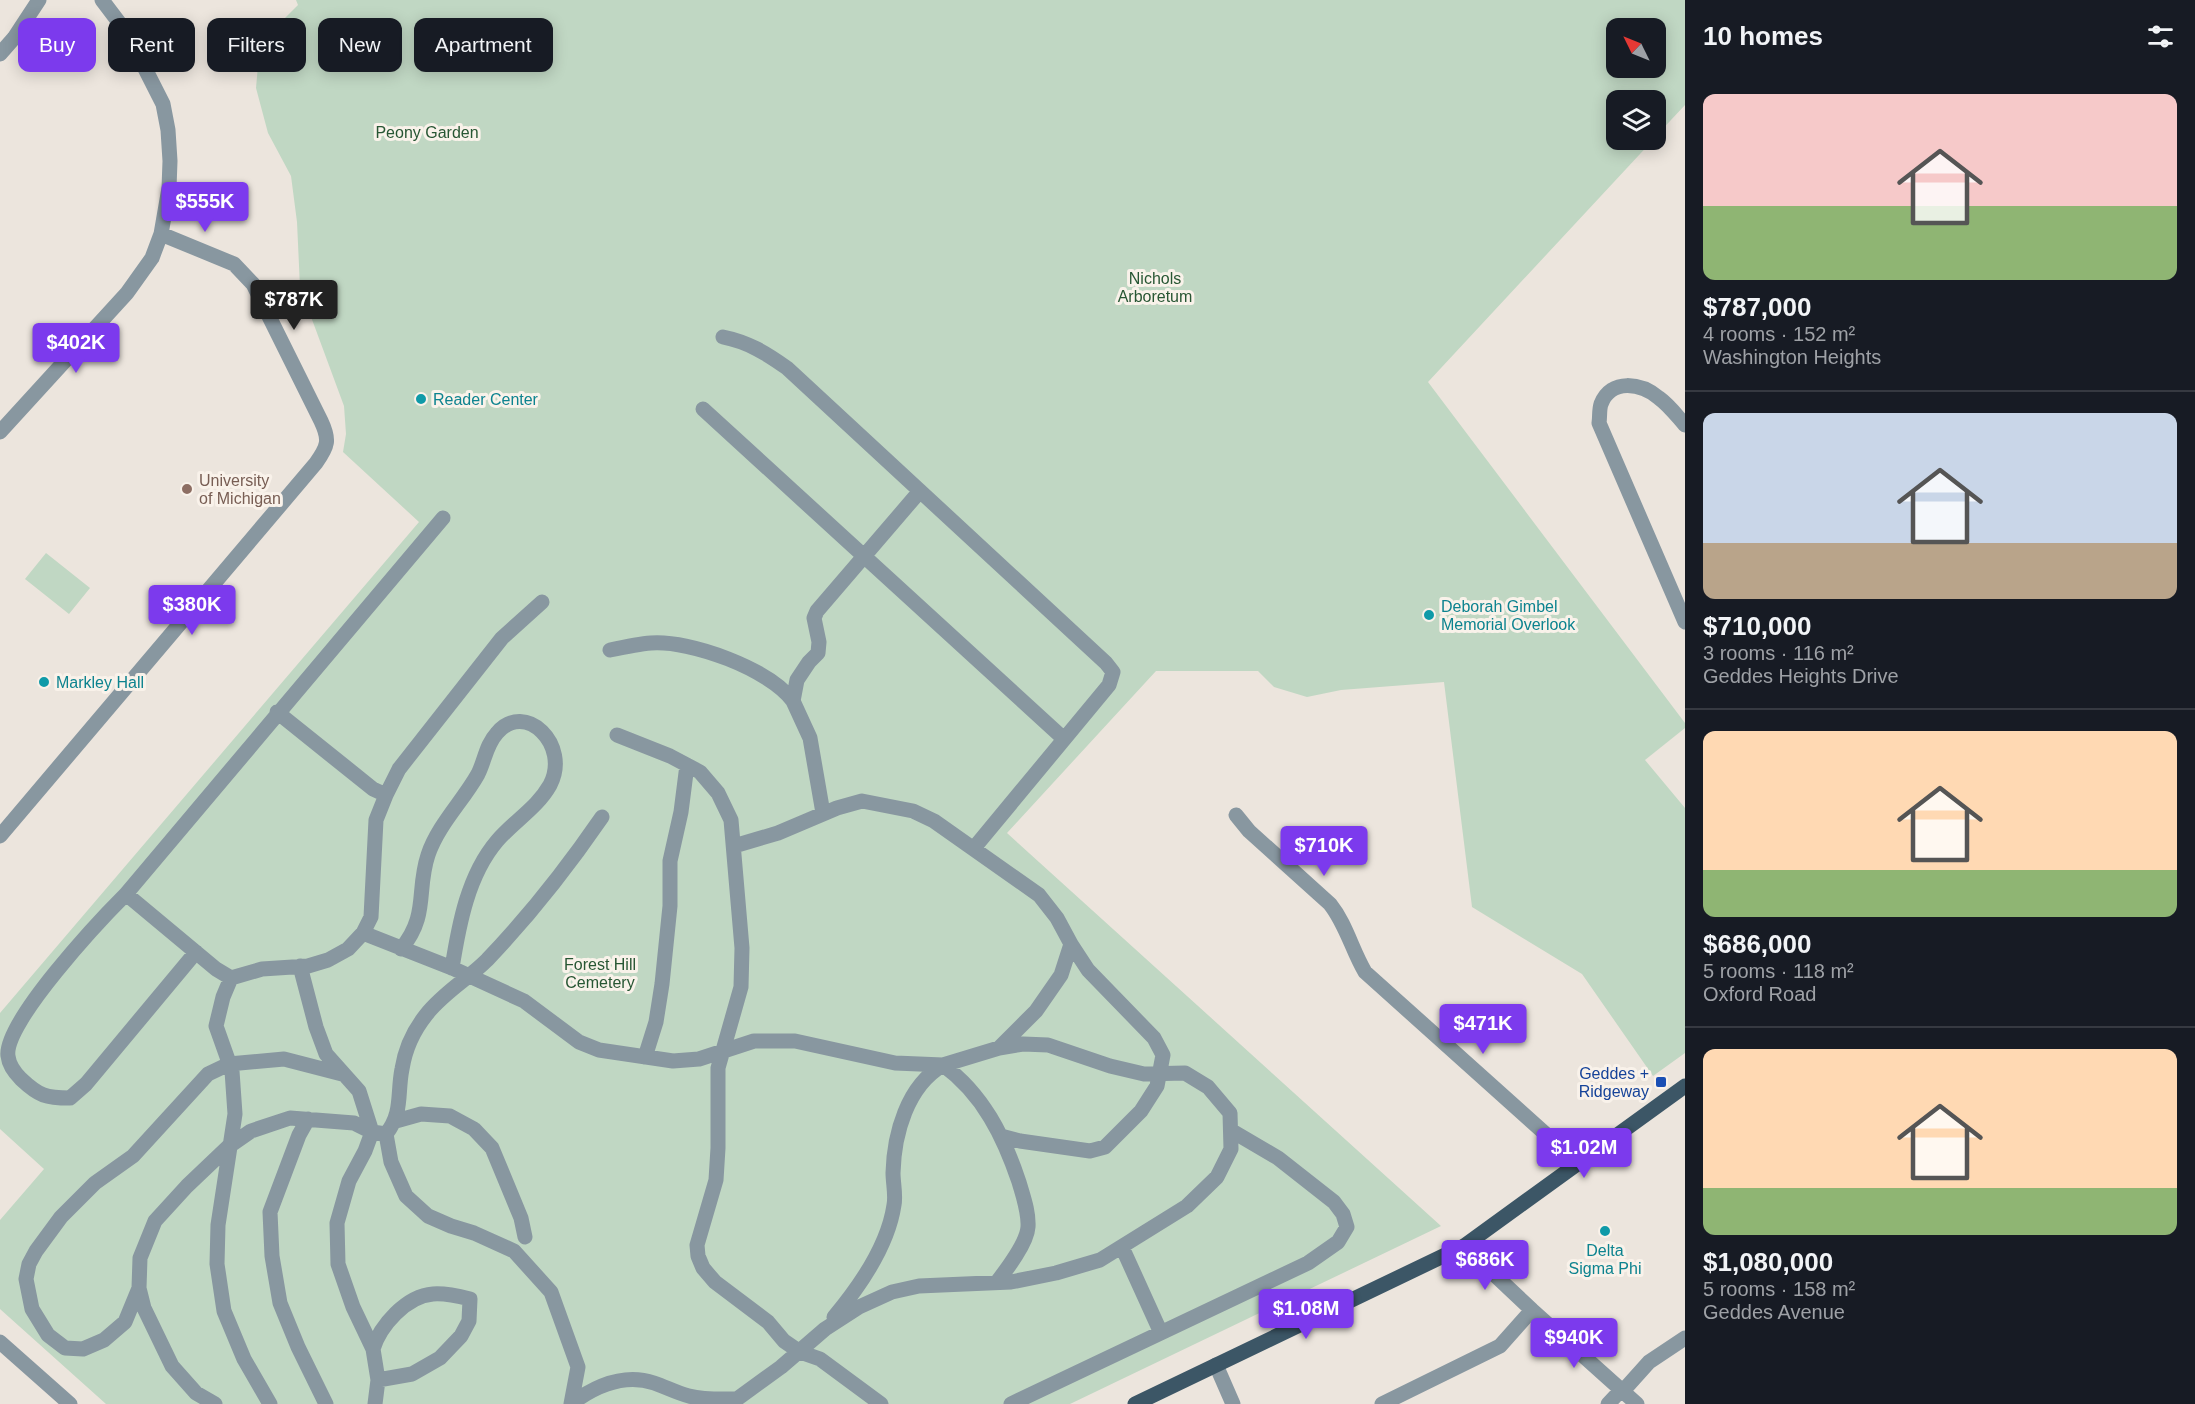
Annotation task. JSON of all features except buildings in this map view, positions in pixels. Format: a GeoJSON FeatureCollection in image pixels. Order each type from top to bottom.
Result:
{"type":"FeatureCollection","features":[{"type":"Feature","properties":{"kind":"main road"},"geometry":{"type":"LineString","coordinates":[[1135,1404],[1464,1246],[1685,1086]]}},
{"type":"Feature","properties":{"kind":"street"},"geometry":{"type":"LineString","coordinates":[[0,54],[14,38],[39,0]]}},
{"type":"Feature","properties":{"kind":"street"},"geometry":{"type":"LineString","coordinates":[[0,432],[127,293],[152,258],[161,234],[169,188],[170,161],[163,104],[127,33],[104,1]]}},
{"type":"Feature","properties":{"kind":"street"},"geometry":{"type":"LineString","coordinates":[[0,836],[316,463],[328,441],[321,421],[253,284],[234,264],[161,234]]}},
{"type":"Feature","properties":{"kind":"street"},"geometry":{"type":"LineString","coordinates":[[723,338],[744,341],[764,351],[787,368],[1106,663],[1113,672],[1109,685],[974,848]]}},
{"type":"Feature","properties":{"kind":"street"},"geometry":{"type":"LineString","coordinates":[[1685,425],[1658,397],[1634,384],[1619,386],[1607,394],[1600,406],[1599,423],[1685,622]]}},
{"type":"Feature","properties":{"kind":"street"},"geometry":{"type":"LineString","coordinates":[[703,409],[1064,739]]}},
{"type":"Feature","properties":{"kind":"street"},"geometry":{"type":"LineString","coordinates":[[792,701],[797,680],[818,653],[819,642],[815,614],[920,491]]}},
{"type":"Feature","properties":{"kind":"street"},"geometry":{"type":"LineString","coordinates":[[196,952],[86,1084],[70,1098],[51,1098],[36,1093],[14,1072],[7,1054],[13,1035],[24,1014],[45,986],[98,921],[126,894],[277,712],[443,518]]}},
{"type":"Feature","properties":{"kind":"street"},"geometry":{"type":"LineString","coordinates":[[231,978],[261,969],[300,966],[328,960],[348,949],[363,933],[371,917],[376,820],[399,769],[502,638],[542,602]]}},
{"type":"Feature","properties":{"kind":"street"},"geometry":{"type":"LineString","coordinates":[[610,650],[652,643],[672,644],[704,651],[733,662],[782,688],[792,701],[810,738],[823,813]]}},
{"type":"Feature","properties":{"kind":"street"},"geometry":{"type":"LineString","coordinates":[[277,712],[373,789],[386,795]]}},
{"type":"Feature","properties":{"kind":"street"},"geometry":{"type":"LineString","coordinates":[[401,949],[409,939],[419,918],[425,867],[432,843],[476,777],[489,744],[497,732],[506,725],[526,723],[546,734],[554,749],[556,764],[554,777],[544,795],[499,839],[482,864],[464,912],[452,968]]}},
{"type":"Feature","properties":{"kind":"street"},"geometry":{"type":"LineString","coordinates":[[617,735],[670,756],[700,772],[718,793],[731,820],[742,948],[741,987],[718,1068],[716,1180],[697,1245],[698,1256],[707,1275],[768,1322],[784,1341],[800,1352],[820,1359],[881,1404]]}},
{"type":"Feature","properties":{"kind":"street"},"geometry":{"type":"LineString","coordinates":[[645,1057],[656,1022],[662,984],[670,906],[670,861],[681,812],[687,765]]}},
{"type":"Feature","properties":{"kind":"street"},"geometry":{"type":"LineString","coordinates":[[734,846],[778,833],[823,813],[862,801],[904,809],[934,820],[1039,895],[1058,918],[1088,970],[1154,1038],[1163,1055],[1156,1086],[1141,1112],[1105,1147],[1090,1151],[1001,1136]]}},
{"type":"Feature","properties":{"kind":"street"},"geometry":{"type":"LineString","coordinates":[[1236,815],[1249,831],[1330,904],[1339,916],[1354,953],[1365,972],[1578,1163]]}},
{"type":"Feature","properties":{"kind":"street"},"geometry":{"type":"LineString","coordinates":[[396,1121],[402,1067],[412,1035],[426,1014],[451,989],[481,966],[535,908],[602,817]]}},
{"type":"Feature","properties":{"kind":"street"},"geometry":{"type":"LineString","coordinates":[[126,894],[231,978]]}},
{"type":"Feature","properties":{"kind":"street"},"geometry":{"type":"LineString","coordinates":[[363,933],[469,975],[524,1001],[579,1042],[599,1050],[673,1061],[699,1059],[754,1041],[795,1041],[895,1063],[943,1065],[956,1075],[988,1112],[1007,1147],[1024,1198],[1028,1228],[1020,1248],[997,1282]]}},
{"type":"Feature","properties":{"kind":"street"},"geometry":{"type":"LineString","coordinates":[[999,1048],[1036,1011],[1061,975],[1071,944]]}},
{"type":"Feature","properties":{"kind":"street"},"geometry":{"type":"LineString","coordinates":[[300,966],[316,1027],[326,1054],[359,1091],[406,1196],[428,1216],[514,1251],[551,1292],[578,1367],[571,1404]]}},
{"type":"Feature","properties":{"kind":"street"},"geometry":{"type":"LineString","coordinates":[[231,978],[223,997],[216,1026],[232,1071],[234,1114],[218,1225],[218,1264],[224,1311],[244,1359],[270,1404]]}},
{"type":"Feature","properties":{"kind":"street"},"geometry":{"type":"LineString","coordinates":[[571,1404],[589,1391],[614,1382],[633,1379],[654,1383],[692,1397],[733,1402],[800,1352],[825,1329],[849,1300],[885,1239],[895,1204],[893,1173],[897,1135],[907,1107],[922,1082],[930,1073],[943,1065],[999,1048],[1023,1044],[1048,1045],[1110,1066],[1144,1074],[1185,1073],[1208,1087],[1230,1113],[1231,1149],[1218,1177],[1187,1206],[1100,1260],[1056,1274],[997,1282],[919,1286],[892,1292],[859,1307],[825,1329]]}},
{"type":"Feature","properties":{"kind":"street"},"geometry":{"type":"LineString","coordinates":[[139,1288],[125,1322],[104,1340],[83,1348],[64,1348],[48,1335],[32,1309],[26,1279],[29,1264],[36,1251],[61,1218],[95,1183],[133,1156],[208,1074],[229,1064],[284,1059],[342,1074]]}},
{"type":"Feature","properties":{"kind":"street"},"geometry":{"type":"LineString","coordinates":[[375,1404],[378,1380],[373,1349],[353,1306],[338,1264],[336,1223],[349,1181],[365,1151],[379,1133],[396,1121],[421,1114],[450,1116],[474,1129],[492,1148],[521,1218],[525,1237]]}},
{"type":"Feature","properties":{"kind":"street"},"geometry":{"type":"LineString","coordinates":[[215,1404],[196,1393],[172,1366],[144,1308],[139,1288],[140,1258],[155,1221],[228,1147],[251,1131],[290,1118],[354,1123],[379,1133]]}},
{"type":"Feature","properties":{"kind":"street"},"geometry":{"type":"LineString","coordinates":[[308,1119],[299,1135],[270,1212],[272,1256],[280,1303],[298,1347],[326,1404]]}},
{"type":"Feature","properties":{"kind":"street"},"geometry":{"type":"LineString","coordinates":[[1011,1404],[1308,1263],[1338,1242],[1347,1227],[1343,1214],[1334,1202],[1278,1158],[1232,1131]]}},
{"type":"Feature","properties":{"kind":"street"},"geometry":{"type":"LineString","coordinates":[[1464,1246],[1638,1404]]}},
{"type":"Feature","properties":{"kind":"street"},"geometry":{"type":"LineString","coordinates":[[1122,1247],[1161,1333]]}},
{"type":"Feature","properties":{"kind":"street"},"geometry":{"type":"LineString","coordinates":[[373,1349],[377,1336],[385,1324],[410,1303],[429,1294],[470,1299],[469,1321],[460,1336],[440,1358],[412,1374],[378,1380]]}},
{"type":"Feature","properties":{"kind":"street"},"geometry":{"type":"LineString","coordinates":[[1382,1404],[1500,1346],[1532,1310]]}},
{"type":"Feature","properties":{"kind":"street"},"geometry":{"type":"LineString","coordinates":[[1608,1404],[1649,1362],[1685,1338]]}},
{"type":"Feature","properties":{"kind":"street"},"geometry":{"type":"LineString","coordinates":[[0,1342],[70,1404]]}},
{"type":"Feature","properties":{"kind":"street"},"geometry":{"type":"LineString","coordinates":[[1216,1365],[1233,1404]]}},
{"type":"Feature","properties":{"kind":"green space","name":"Forest Hill Cemetery"},"geometry":{"type":"Polygon","coordinates":[[[296,0],[1685,0],[1685,105],[1666,125],[1666,90],[1606,90],[1606,150],[1644,150],[1428,382],[1685,723],[1685,728],[1645,760],[1685,808],[1685,1053],[1653,1076],[1582,974],[1472,907],[1444,682],[1341,690],[1307,697],[1274,687],[1258,671],[1156,671],[1007,833],[1441,1226],[1070,1404],[106,1404],[0,1309],[0,1220],[44,1169],[0,1129],[0,1013],[419,522],[343,452],[346,434],[344,406],[300,287],[297,222],[291,176],[268,133],[256,88],[257,72],[306,72],[306,18],[285,18],[298,5],[296,0]]]}},
{"type":"Feature","properties":{"kind":"green space"},"geometry":{"type":"Polygon","coordinates":[[[46,553],[90,588],[69,614],[25,579],[46,553]]]}},
{"type":"Feature","properties":{"kind":"place","name":"Reader Center"},"geometry":{"type":"Point","coordinates":[421,399]}},
{"type":"Feature","properties":{"kind":"place","name":"University of Michigan"},"geometry":{"type":"Point","coordinates":[187,489]}},
{"type":"Feature","properties":{"kind":"place","name":"Deborah Gimbel Memorial Overlook"},"geometry":{"type":"Point","coordinates":[1429,615]}},
{"type":"Feature","properties":{"kind":"place","name":"Markley Hall"},"geometry":{"type":"Point","coordinates":[44,682]}},
{"type":"Feature","properties":{"kind":"place","name":"Geddes + Ridgeway"},"geometry":{"type":"Point","coordinates":[1661,1082]}},
{"type":"Feature","properties":{"kind":"place","name":"Delta Sigma Phi"},"geometry":{"type":"Point","coordinates":[1605,1231]}},
{"type":"Feature","properties":{"kind":"park label","name":"Peony Garden"},"geometry":{"type":"Point","coordinates":[427,132]}},
{"type":"Feature","properties":{"kind":"park label","name":"Nichols Arboretum"},"geometry":{"type":"Point","coordinates":[1155,287]}}]}
